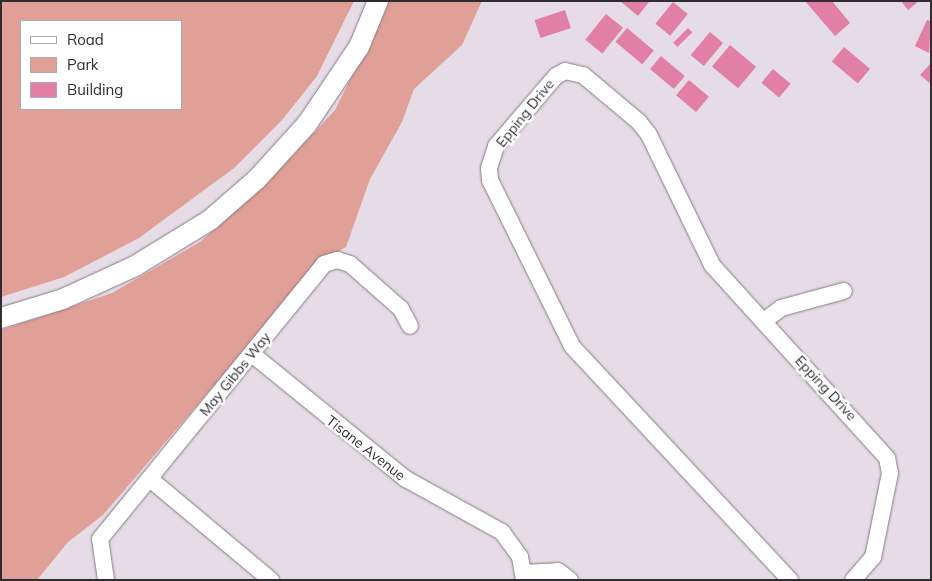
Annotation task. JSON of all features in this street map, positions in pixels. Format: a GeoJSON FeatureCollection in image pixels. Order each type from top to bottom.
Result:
{"type":"FeatureCollection","features":[{"type":"Feature","properties":{"kind":"main road"},"geometry":{"type":"LineString","coordinates":[[1,318],[63,299],[134,266],[210,220],[257,179],[308,124],[359,47],[378,1]]}},
{"type":"Feature","properties":{"kind":"street","name":"Epping Drive"},"geometry":{"type":"LineString","coordinates":[[790,580],[572,346],[490,180],[488,168],[496,146],[556,76],[565,71],[584,74],[639,122],[649,135],[712,264],[887,458],[890,473],[873,557],[853,580]]}},
{"type":"Feature","properties":{"kind":"street","name":"May Gibbs Way"},"geometry":{"type":"LineString","coordinates":[[106,580],[100,539],[324,264],[337,260],[350,264],[401,309],[410,326]]}},
{"type":"Feature","properties":{"kind":"street"},"geometry":{"type":"LineString","coordinates":[[764,321],[781,308],[844,291]]}},
{"type":"Feature","properties":{"kind":"street","name":"Tisane Avenue"},"geometry":{"type":"LineString","coordinates":[[252,354],[399,474],[502,532],[514,546],[523,576],[558,571],[570,580]]}},
{"type":"Feature","properties":{"kind":"street"},"geometry":{"type":"LineString","coordinates":[[150,479],[271,580]]}},
{"type":"Feature","properties":{"kind":"green space"},"geometry":{"type":"Polygon","coordinates":[[[1,1],[354,1],[317,76],[282,120],[234,168],[139,238],[64,277],[1,297],[1,1]]]}},
{"type":"Feature","properties":{"kind":"green space"},"geometry":{"type":"Polygon","coordinates":[[[389,1],[482,1],[462,45],[414,89],[402,122],[370,179],[346,247],[319,263],[103,515],[68,542],[37,580],[1,580],[1,330],[112,293],[200,242],[270,180],[335,110],[389,1]]]}},
{"type":"Feature","properties":{"kind":"building"},"geometry":{"type":"Polygon","coordinates":[[[620,1],[648,1],[649,2],[638,16],[620,1]]]}},
{"type":"Feature","properties":{"kind":"building"},"geometry":{"type":"Polygon","coordinates":[[[805,1],[832,1],[850,23],[835,36],[805,1]]]}},
{"type":"Feature","properties":{"kind":"building"},"geometry":{"type":"Polygon","coordinates":[[[901,1],[919,1],[908,10],[901,1]]]}},
{"type":"Feature","properties":{"kind":"building"},"geometry":{"type":"Polygon","coordinates":[[[673,2],[688,14],[670,36],[655,24],[673,2]]]}},
{"type":"Feature","properties":{"kind":"building"},"geometry":{"type":"Polygon","coordinates":[[[565,10],[571,28],[540,38],[535,20],[565,10]]]}},
{"type":"Feature","properties":{"kind":"building"},"geometry":{"type":"Polygon","coordinates":[[[606,14],[623,28],[602,53],[585,40],[606,14]]]}},
{"type":"Feature","properties":{"kind":"building"},"geometry":{"type":"Polygon","coordinates":[[[927,20],[931,21],[929,53],[915,46],[927,20]]]}},
{"type":"Feature","properties":{"kind":"building"},"geometry":{"type":"Polygon","coordinates":[[[627,28],[654,50],[642,64],[615,42],[627,28]]]}},
{"type":"Feature","properties":{"kind":"building"},"geometry":{"type":"Polygon","coordinates":[[[688,28],[692,32],[677,47],[673,43],[688,28]]]}},
{"type":"Feature","properties":{"kind":"building"},"geometry":{"type":"Polygon","coordinates":[[[710,32],[723,43],[704,66],[691,55],[710,32]]]}},
{"type":"Feature","properties":{"kind":"building"},"geometry":{"type":"Polygon","coordinates":[[[730,45],[756,67],[738,88],[712,66],[730,45]]]}},
{"type":"Feature","properties":{"kind":"building"},"geometry":{"type":"Polygon","coordinates":[[[844,47],[870,69],[858,83],[832,62],[844,47]]]}},
{"type":"Feature","properties":{"kind":"building"},"geometry":{"type":"Polygon","coordinates":[[[661,56],[685,76],[674,89],[650,69],[661,56]]]}},
{"type":"Feature","properties":{"kind":"building"},"geometry":{"type":"Polygon","coordinates":[[[931,63],[931,84],[920,75],[931,63]]]}},
{"type":"Feature","properties":{"kind":"building"},"geometry":{"type":"Polygon","coordinates":[[[773,69],[791,84],[779,98],[761,83],[773,69]]]}},
{"type":"Feature","properties":{"kind":"building"},"geometry":{"type":"Polygon","coordinates":[[[689,80],[709,97],[696,112],[676,95],[689,80]]]}}]}
